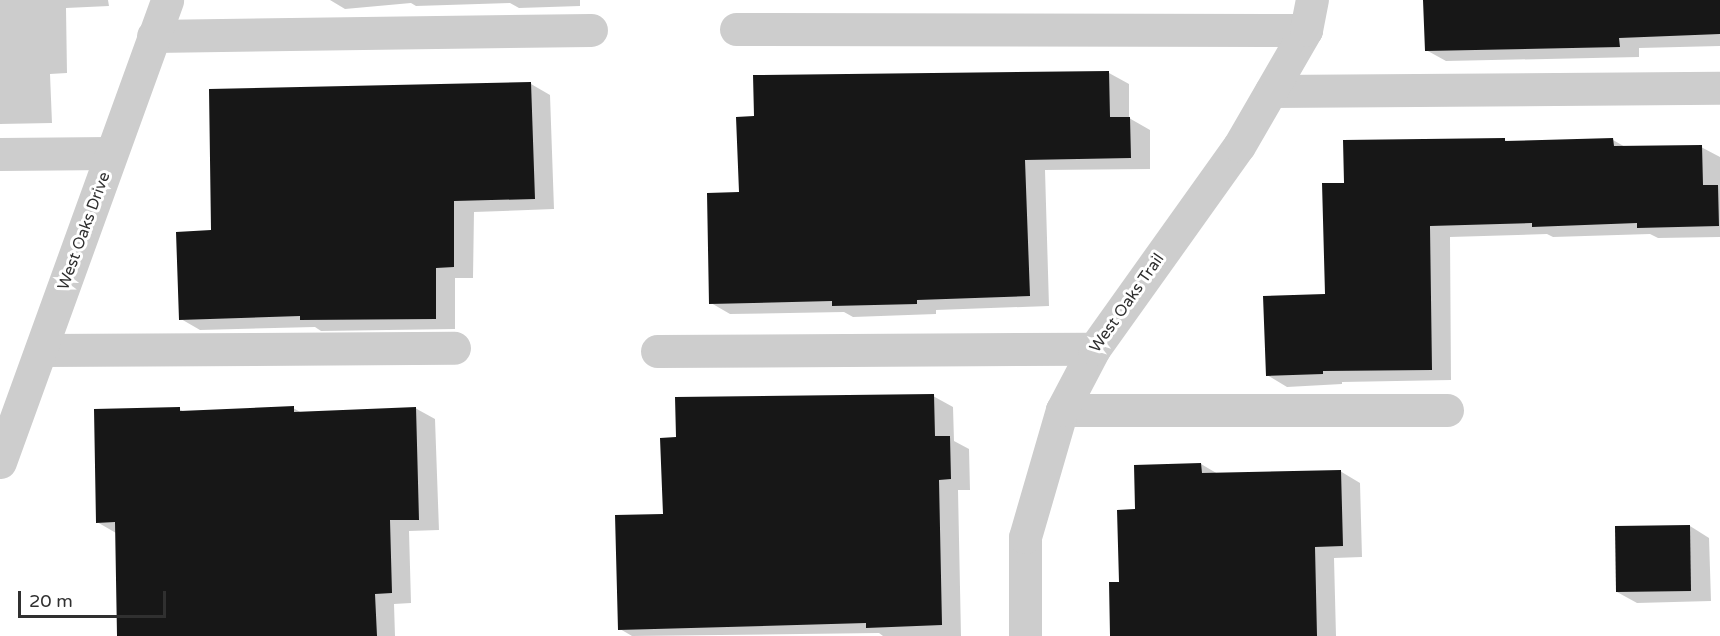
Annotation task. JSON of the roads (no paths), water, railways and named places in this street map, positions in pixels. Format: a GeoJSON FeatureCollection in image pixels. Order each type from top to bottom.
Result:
{"type":"FeatureCollection","features":[{"type":"Feature","properties":{"kind":"street","name":"West Oaks Drive"},"geometry":{"type":"LineString","coordinates":[[0,462],[166,0]]}},
{"type":"Feature","properties":{"kind":"street"},"geometry":{"type":"LineString","coordinates":[[736,29],[1309,15]]}},
{"type":"Feature","properties":{"kind":"street","name":"West Oaks Trail"},"geometry":{"type":"LineString","coordinates":[[1025,636],[1025,537],[1062,410],[1094,349],[1239,146],[1271,91],[1309,15]]}},
{"type":"Feature","properties":{"kind":"street"},"geometry":{"type":"LineString","coordinates":[[153,36],[591,30]]}},
{"type":"Feature","properties":{"kind":"street"},"geometry":{"type":"LineString","coordinates":[[1271,91],[1720,88]]}},
{"type":"Feature","properties":{"kind":"street"},"geometry":{"type":"LineString","coordinates":[[0,154],[111,153]]}},
{"type":"Feature","properties":{"kind":"street"},"geometry":{"type":"LineString","coordinates":[[41,350],[454,348]]}},
{"type":"Feature","properties":{"kind":"street"},"geometry":{"type":"LineString","coordinates":[[657,351],[1094,349]]}},
{"type":"Feature","properties":{"kind":"street"},"geometry":{"type":"LineString","coordinates":[[1062,410],[1447,410]]}}]}
